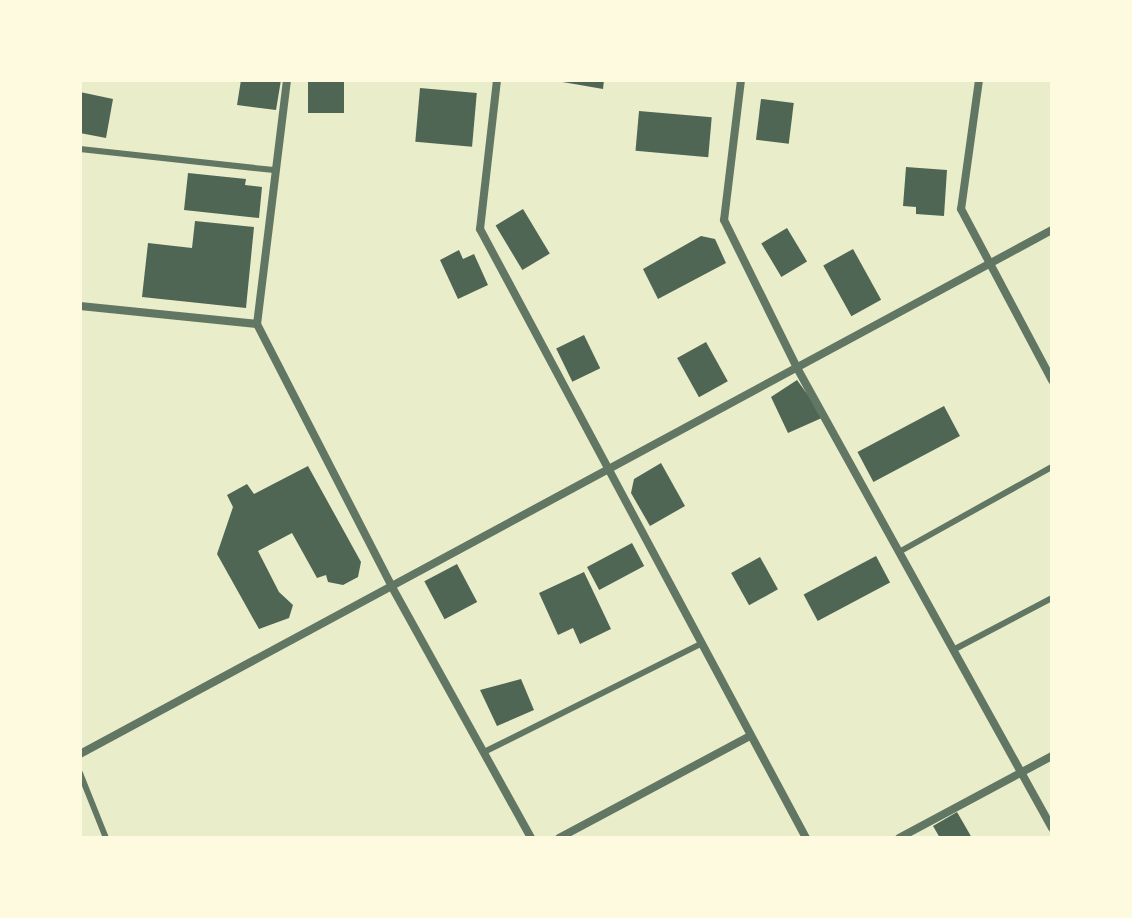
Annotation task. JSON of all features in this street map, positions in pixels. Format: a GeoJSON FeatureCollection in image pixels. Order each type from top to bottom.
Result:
{"type":"FeatureCollection","features":[{"type":"Feature","properties":{"kind":"street"},"geometry":{"type":"LineString","coordinates":[[287,80],[257,324],[392,587],[531,838]]}},
{"type":"Feature","properties":{"kind":"street"},"geometry":{"type":"LineString","coordinates":[[497,80],[480,229],[699,645],[806,838]]}},
{"type":"Feature","properties":{"kind":"street"},"geometry":{"type":"LineString","coordinates":[[741,80],[724,220],[796,366],[1052,828]]}},
{"type":"Feature","properties":{"kind":"street"},"geometry":{"type":"LineString","coordinates":[[979,80],[961,209],[1052,380]]}},
{"type":"Feature","properties":{"kind":"street"},"geometry":{"type":"LineString","coordinates":[[80,754],[1052,230]]}},
{"type":"Feature","properties":{"kind":"street"},"geometry":{"type":"LineString","coordinates":[[80,306],[257,324]]}},
{"type":"Feature","properties":{"kind":"street"},"geometry":{"type":"LineString","coordinates":[[559,838],[750,736]]}},
{"type":"Feature","properties":{"kind":"street"},"geometry":{"type":"LineString","coordinates":[[899,838],[1052,756]]}},
{"type":"Feature","properties":{"kind":"lane"},"geometry":{"type":"LineString","coordinates":[[80,149],[274,170]]}},
{"type":"Feature","properties":{"kind":"lane"},"geometry":{"type":"LineString","coordinates":[[899,552],[1052,467]]}},
{"type":"Feature","properties":{"kind":"lane"},"geometry":{"type":"LineString","coordinates":[[953,650],[1052,598]]}},
{"type":"Feature","properties":{"kind":"lane"},"geometry":{"type":"LineString","coordinates":[[484,752],[699,645]]}},
{"type":"Feature","properties":{"kind":"lane"},"geometry":{"type":"LineString","coordinates":[[80,773],[106,838]]}},
{"type":"Feature","properties":{"kind":"building"},"geometry":{"type":"Polygon","coordinates":[[[241,80],[281,80],[276,110],[237,105],[241,80]]]}},
{"type":"Feature","properties":{"kind":"building"},"geometry":{"type":"Polygon","coordinates":[[[308,80],[344,80],[344,113],[308,113],[308,80]]]}},
{"type":"Feature","properties":{"kind":"building"},"geometry":{"type":"Polygon","coordinates":[[[551,80],[604,80],[603,89],[551,80]]]}},
{"type":"Feature","properties":{"kind":"building"},"geometry":{"type":"Polygon","coordinates":[[[420,88],[477,93],[472,147],[415,142],[420,88]]]}},
{"type":"Feature","properties":{"kind":"building"},"geometry":{"type":"Polygon","coordinates":[[[80,92],[113,99],[106,138],[80,133],[80,92]]]}},
{"type":"Feature","properties":{"kind":"building"},"geometry":{"type":"Polygon","coordinates":[[[761,99],[794,103],[789,144],[756,140],[761,99]]]}},
{"type":"Feature","properties":{"kind":"building"},"geometry":{"type":"Polygon","coordinates":[[[639,111],[712,117],[708,157],[636,151],[639,111]]]}},
{"type":"Feature","properties":{"kind":"building"},"geometry":{"type":"Polygon","coordinates":[[[906,167],[947,170],[944,216],[916,214],[916,207],[903,206],[906,167]]]}},
{"type":"Feature","properties":{"kind":"building"},"geometry":{"type":"Polygon","coordinates":[[[188,173],[246,179],[245,185],[262,187],[259,218],[184,210],[188,173]]]}},
{"type":"Feature","properties":{"kind":"building"},"geometry":{"type":"Polygon","coordinates":[[[523,209],[550,254],[522,270],[496,225],[523,209]]]}},
{"type":"Feature","properties":{"kind":"building"},"geometry":{"type":"Polygon","coordinates":[[[195,221],[254,227],[246,308],[142,297],[148,243],[192,248],[195,221]]]}},
{"type":"Feature","properties":{"kind":"building"},"geometry":{"type":"Polygon","coordinates":[[[787,228],[807,261],[781,277],[761,243],[787,228]]]}},
{"type":"Feature","properties":{"kind":"building"},"geometry":{"type":"Polygon","coordinates":[[[701,236],[715,239],[726,263],[658,299],[643,269],[701,236]]]}},
{"type":"Feature","properties":{"kind":"building"},"geometry":{"type":"Polygon","coordinates":[[[853,249],[881,300],[851,316],[823,265],[853,249]]]}},
{"type":"Feature","properties":{"kind":"building"},"geometry":{"type":"Polygon","coordinates":[[[459,250],[463,259],[474,254],[488,285],[458,299],[440,260],[459,250]]]}},
{"type":"Feature","properties":{"kind":"building"},"geometry":{"type":"Polygon","coordinates":[[[584,335],[600,368],[572,382],[556,349],[584,335]]]}},
{"type":"Feature","properties":{"kind":"building"},"geometry":{"type":"Polygon","coordinates":[[[706,342],[728,381],[699,397],[677,358],[706,342]]]}},
{"type":"Feature","properties":{"kind":"building"},"geometry":{"type":"Polygon","coordinates":[[[797,380],[824,417],[788,433],[771,397],[797,380]]]}},
{"type":"Feature","properties":{"kind":"building"},"geometry":{"type":"Polygon","coordinates":[[[944,406],[960,436],[873,482],[857,452],[944,406]]]}},
{"type":"Feature","properties":{"kind":"building"},"geometry":{"type":"Polygon","coordinates":[[[661,463],[685,506],[650,526],[631,493],[634,479],[661,463]]]}},
{"type":"Feature","properties":{"kind":"building"},"geometry":{"type":"Polygon","coordinates":[[[308,466],[361,562],[358,577],[343,585],[328,582],[326,575],[317,578],[292,533],[258,551],[279,592],[293,605],[289,618],[259,629],[217,554],[233,507],[227,495],[247,484],[254,494],[308,466]]]}},
{"type":"Feature","properties":{"kind":"building"},"geometry":{"type":"Polygon","coordinates":[[[632,543],[644,566],[599,590],[587,567],[632,543]]]}},
{"type":"Feature","properties":{"kind":"building"},"geometry":{"type":"Polygon","coordinates":[[[876,556],[890,582],[818,621],[804,594],[876,556]]]}},
{"type":"Feature","properties":{"kind":"building"},"geometry":{"type":"Polygon","coordinates":[[[760,557],[778,589],[749,605],[731,573],[760,557]]]}},
{"type":"Feature","properties":{"kind":"building"},"geometry":{"type":"Polygon","coordinates":[[[457,564],[477,602],[445,619],[424,581],[457,564]]]}},
{"type":"Feature","properties":{"kind":"building"},"geometry":{"type":"Polygon","coordinates":[[[584,572],[611,629],[580,644],[573,628],[558,635],[539,593],[584,572]]]}},
{"type":"Feature","properties":{"kind":"building"},"geometry":{"type":"Polygon","coordinates":[[[521,679],[534,710],[497,726],[480,690],[521,679]]]}},
{"type":"Feature","properties":{"kind":"building"},"geometry":{"type":"Polygon","coordinates":[[[957,812],[972,838],[940,838],[933,826],[957,812]]]}}]}
